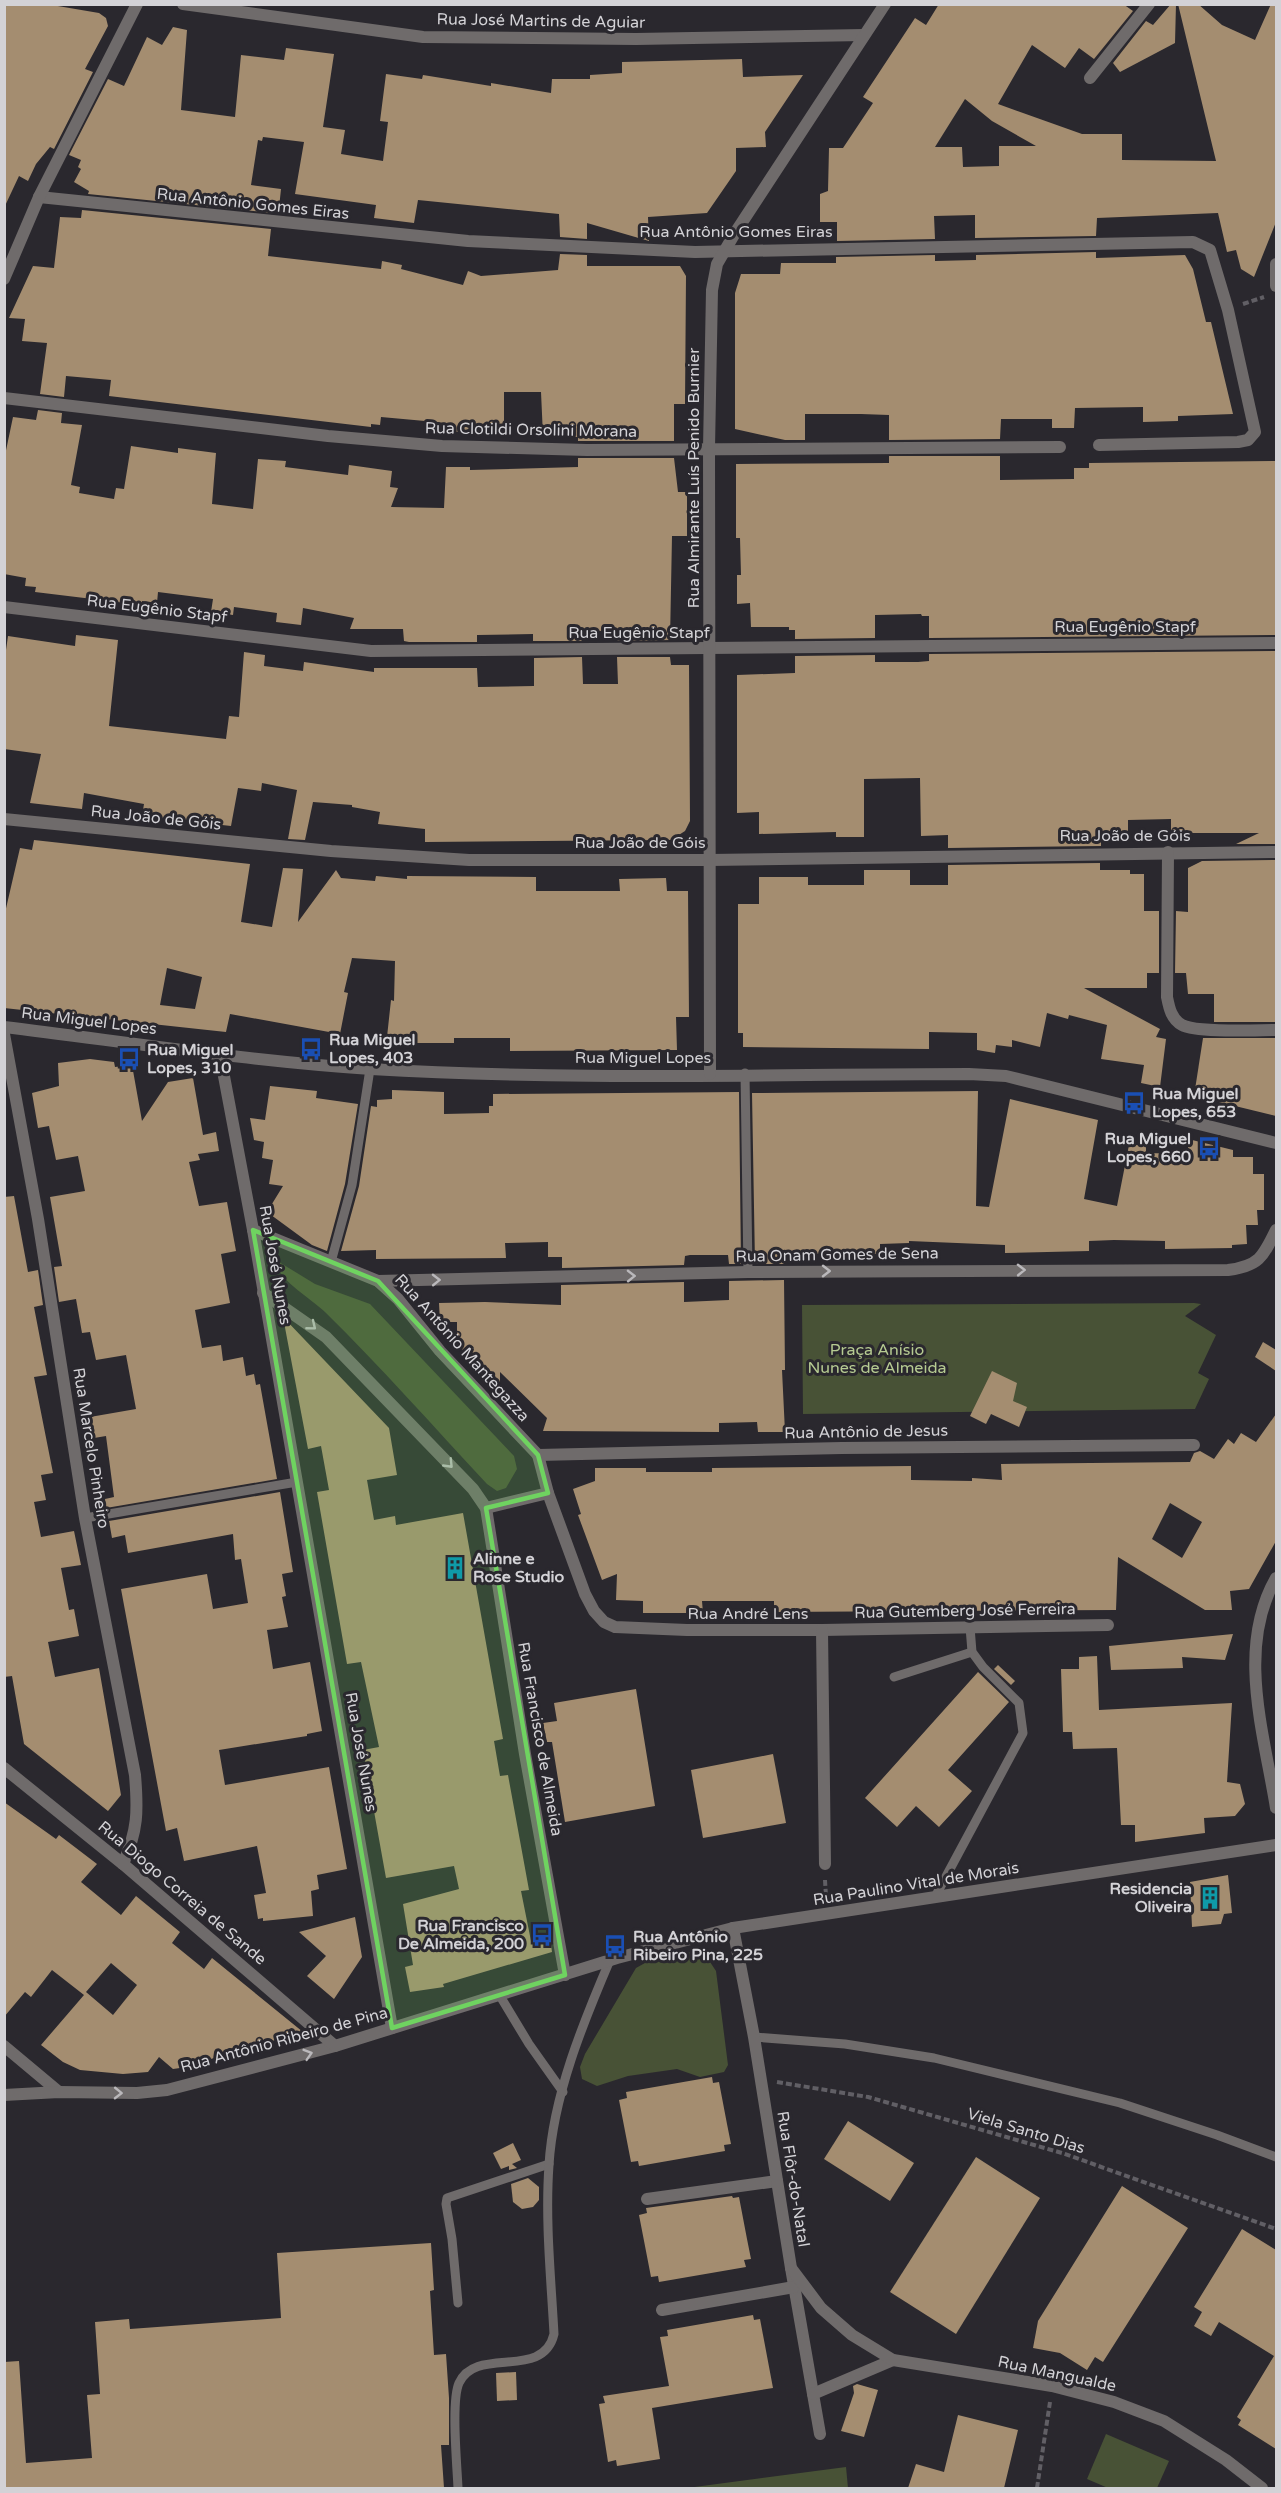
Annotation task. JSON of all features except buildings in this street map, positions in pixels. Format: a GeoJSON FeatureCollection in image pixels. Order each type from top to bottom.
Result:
{"type":"FeatureCollection","features":[{"type":"Feature","properties":{"kind":"street"},"geometry":{"type":"LineString","coordinates":[[4,279],[39,197],[136,4]]}},
{"type":"Feature","properties":{"kind":"street","name":"Rua José Martins de Aguiar"},"geometry":{"type":"LineString","coordinates":[[183,4],[423,37],[636,39],[864,35]]}},
{"type":"Feature","properties":{"kind":"street","name":"Rua Almirante Luís Penido Burnier"},"geometry":{"type":"LineString","coordinates":[[710,1074],[709,448],[712,290],[715,272],[724,251],[885,4]]}},
{"type":"Feature","properties":{"kind":"street"},"geometry":{"type":"LineString","coordinates":[[1090,78],[1149,4]]}},
{"type":"Feature","properties":{"kind":"street","name":"Rua Antônio Gomes Eiras"},"geometry":{"type":"LineString","coordinates":[[39,197],[468,241],[724,251],[1193,242],[1210,250],[1228,310],[1255,432],[1248,440],[1238,442],[1099,445]]}},
{"type":"Feature","properties":{"kind":"street"},"geometry":{"type":"LineString","coordinates":[[1276,264],[1276,286]]}},
{"type":"Feature","properties":{"kind":"street","name":"Rua Clotildi Orsolini Morana"},"geometry":{"type":"LineString","coordinates":[[4,398],[328,436],[441,446],[587,450],[1060,447]]}},
{"type":"Feature","properties":{"kind":"street","name":"Rua Eugênio Stapf"},"geometry":{"type":"LineString","coordinates":[[4,607],[371,651],[709,650],[1276,643]]}},
{"type":"Feature","properties":{"kind":"street","name":"Rua João de Góis"},"geometry":{"type":"LineString","coordinates":[[4,819],[331,851],[458,859],[710,860],[1276,852]]}},
{"type":"Feature","properties":{"kind":"street"},"geometry":{"type":"LineString","coordinates":[[1168,852],[1167,996],[1171,1014],[1182,1025],[1197,1029],[1276,1030]]}},
{"type":"Feature","properties":{"kind":"street","name":"Rua Miguel Lopes"},"geometry":{"type":"LineString","coordinates":[[4,1027],[220,1054],[370,1069],[518,1075],[745,1073],[1006,1076],[1276,1143]]}},
{"type":"Feature","properties":{"kind":"street","name":"Rua Marcelo Pinheiro"},"geometry":{"type":"LineString","coordinates":[[4,1034],[38,1220],[85,1518],[135,1775],[138,1811],[135,1836],[123,1864]]}},
{"type":"Feature","properties":{"kind":"street","name":"Rua José Nunes"},"geometry":{"type":"LineString","coordinates":[[220,1054],[253,1230],[392,2028]]}},
{"type":"Feature","properties":{"kind":"street","name":"Rua Antônio Mantegazza"},"geometry":{"type":"LineString","coordinates":[[253,1230],[378,1281],[398,1299],[440,1351],[538,1455],[548,1493]]}},
{"type":"Feature","properties":{"kind":"street","name":"Rua Onam Gomes de Sena"},"geometry":{"type":"LineString","coordinates":[[378,1281],[748,1272],[1228,1270],[1256,1263],[1266,1252],[1276,1230]]}},
{"type":"Feature","properties":{"kind":"street","name":"Rua Francisco de Almeida"},"geometry":{"type":"LineString","coordinates":[[263,1293],[326,1337],[467,1482],[486,1508],[525,1754],[565,1975]]}},
{"type":"Feature","properties":{"kind":"street","name":"Rua Antônio de Jesus"},"geometry":{"type":"LineString","coordinates":[[538,1455],[843,1448],[1194,1445]]}},
{"type":"Feature","properties":{"kind":"street"},"geometry":{"type":"LineString","coordinates":[[486,1508],[548,1493]]}},
{"type":"Feature","properties":{"kind":"street","name":"Rua André Lens"},"geometry":{"type":"LineString","coordinates":[[548,1493],[585,1594],[594,1611],[604,1622],[615,1627],[687,1630],[822,1630],[825,1864]]}},
{"type":"Feature","properties":{"kind":"street"},"geometry":{"type":"LineString","coordinates":[[1276,1578],[1264,1599],[1255,1638],[1255,1687],[1276,1808]]}},
{"type":"Feature","properties":{"kind":"street","name":"Rua Gutemberg José Ferreira"},"geometry":{"type":"LineString","coordinates":[[822,1630],[1108,1625]]}},
{"type":"Feature","properties":{"kind":"street","name":"Rua Diogo Correia de Sande"},"geometry":{"type":"LineString","coordinates":[[4,1768],[123,1864],[336,2046]]}},
{"type":"Feature","properties":{"kind":"street","name":"Rua Paulino Vital de Morais"},"geometry":{"type":"LineString","coordinates":[[565,1975],[610,1960],[733,1928],[1276,1845]]}},
{"type":"Feature","properties":{"kind":"street","name":"Rua Flôr-do-Natal"},"geometry":{"type":"LineString","coordinates":[[733,1928],[754,2037],[790,2268],[820,2434]]}},
{"type":"Feature","properties":{"kind":"street","name":"Rua Antônio Ribeiro de Pina"},"geometry":{"type":"LineString","coordinates":[[4,2095],[59,2092],[137,2093],[167,2090],[336,2046],[565,1975]]}},
{"type":"Feature","properties":{"kind":"street"},"geometry":{"type":"LineString","coordinates":[[4,2046],[59,2092]]}},
{"type":"Feature","properties":{"kind":"street"},"geometry":{"type":"LineString","coordinates":[[647,2199],[777,2181]]}},
{"type":"Feature","properties":{"kind":"street","name":"Rua Mangualde"},"geometry":{"type":"LineString","coordinates":[[790,2268],[829,2314],[852,2335],[893,2360],[1052,2386],[1114,2402],[1164,2421],[1226,2460],[1262,2488]]}},
{"type":"Feature","properties":{"kind":"street"},"geometry":{"type":"LineString","coordinates":[[662,2310],[794,2288]]}},
{"type":"Feature","properties":{"kind":"street"},"geometry":{"type":"LineString","coordinates":[[813,2394],[893,2360]]}},
{"type":"Feature","properties":{"kind":"lane"},"geometry":{"type":"LineString","coordinates":[[331,1262],[352,1185],[370,1069]]}},
{"type":"Feature","properties":{"kind":"lane"},"geometry":{"type":"LineString","coordinates":[[745,1073],[748,1272]]}},
{"type":"Feature","properties":{"kind":"lane"},"geometry":{"type":"LineString","coordinates":[[85,1518],[297,1482]]}},
{"type":"Feature","properties":{"kind":"lane"},"geometry":{"type":"LineString","coordinates":[[935,1897],[1023,1734],[1019,1703],[982,1667],[972,1652],[970,1627]]}},
{"type":"Feature","properties":{"kind":"lane"},"geometry":{"type":"LineString","coordinates":[[894,1677],[972,1652]]}},
{"type":"Feature","properties":{"kind":"lane"},"geometry":{"type":"LineString","coordinates":[[458,2488],[458,2385],[465,2373],[478,2366],[532,2358],[551,2346],[554,2334],[549,2164],[558,2105],[587,2015],[610,1960]]}},
{"type":"Feature","properties":{"kind":"lane"},"geometry":{"type":"LineString","coordinates":[[500,1996],[528,2044],[563,2092]]}},
{"type":"Feature","properties":{"kind":"lane"},"geometry":{"type":"LineString","coordinates":[[754,2037],[845,2044],[934,2058],[1120,2103],[1217,2134],[1276,2157]]}},
{"type":"Feature","properties":{"kind":"lane"},"geometry":{"type":"LineString","coordinates":[[458,2303],[447,2198],[549,2164]]}},
{"type":"Feature","properties":{"kind":"path"},"geometry":{"type":"LineString","coordinates":[[1228,310],[1267,296]]}},
{"type":"Feature","properties":{"kind":"path"},"geometry":{"type":"LineString","coordinates":[[825,1864],[826,1914]]}},
{"type":"Feature","properties":{"kind":"path","name":"Viela Santo Dias"},"geometry":{"type":"LineString","coordinates":[[761,2080],[868,2097],[1062,2153],[1276,2229]]}},
{"type":"Feature","properties":{"kind":"path"},"geometry":{"type":"LineString","coordinates":[[1036,2488],[1052,2386]]}},
{"type":"Feature","properties":{"kind":"highlighted area"},"geometry":{"type":"Polygon","coordinates":[[[253,1230],[378,1281],[538,1455],[548,1493],[486,1508],[565,1975],[392,2028],[253,1230]]]}},
{"type":"Feature","properties":{"kind":"green space"},"geometry":{"type":"Polygon","coordinates":[[[279,1262],[315,1284],[370,1304],[514,1456],[517,1469],[506,1488],[497,1491],[487,1484],[346,1333],[283,1277],[277,1265],[279,1262]]]}},
{"type":"Feature","properties":{"kind":"green space","name":"Praça Anísio Nunes de Almeida"},"geometry":{"type":"Polygon","coordinates":[[[1201,1304],[1185,1316],[1216,1335],[1198,1373],[1209,1379],[1195,1409],[803,1414],[802,1305],[1201,1304]]]}},
{"type":"Feature","properties":{"kind":"green space"},"geometry":{"type":"Polygon","coordinates":[[[672,1948],[706,1956],[716,1971],[728,2065],[724,2072],[700,2077],[677,2069],[628,2076],[597,2086],[582,2079],[580,2067],[585,2054],[636,1968],[672,1948]]]}},
{"type":"Feature","properties":{"kind":"green space"},"geometry":{"type":"Polygon","coordinates":[[[1106,2434],[1169,2461],[1157,2488],[1108,2488],[1087,2479],[1106,2434]]]}},
{"type":"Feature","properties":{"kind":"green space"},"geometry":{"type":"Polygon","coordinates":[[[846,2467],[848,2488],[687,2488],[846,2467]]]}},
{"type":"Feature","properties":{"kind":"place","name":"Rua Miguel Lopes, 403"},"geometry":{"type":"Point","coordinates":[311,1049]}},
{"type":"Feature","properties":{"kind":"place","name":"Rua Miguel Lopes, 310"},"geometry":{"type":"Point","coordinates":[129,1059]}},
{"type":"Feature","properties":{"kind":"place","name":"Rua Miguel Lopes, 653"},"geometry":{"type":"Point","coordinates":[1134,1103]}},
{"type":"Feature","properties":{"kind":"place","name":"Rua Miguel Lopes, 660"},"geometry":{"type":"Point","coordinates":[1209,1148]}},
{"type":"Feature","properties":{"kind":"place","name":"Alinne e Rose Studio"},"geometry":{"type":"Point","coordinates":[455,1568]}},
{"type":"Feature","properties":{"kind":"place","name":"Residencia Oliveira"},"geometry":{"type":"Point","coordinates":[1210,1898]}},
{"type":"Feature","properties":{"kind":"place","name":"Rua Francisco De Almeida, 200"},"geometry":{"type":"Point","coordinates":[542,1935]}},
{"type":"Feature","properties":{"kind":"place","name":"Rua Antônio Ribeiro Pina, 225"},"geometry":{"type":"Point","coordinates":[615,1946]}}]}
